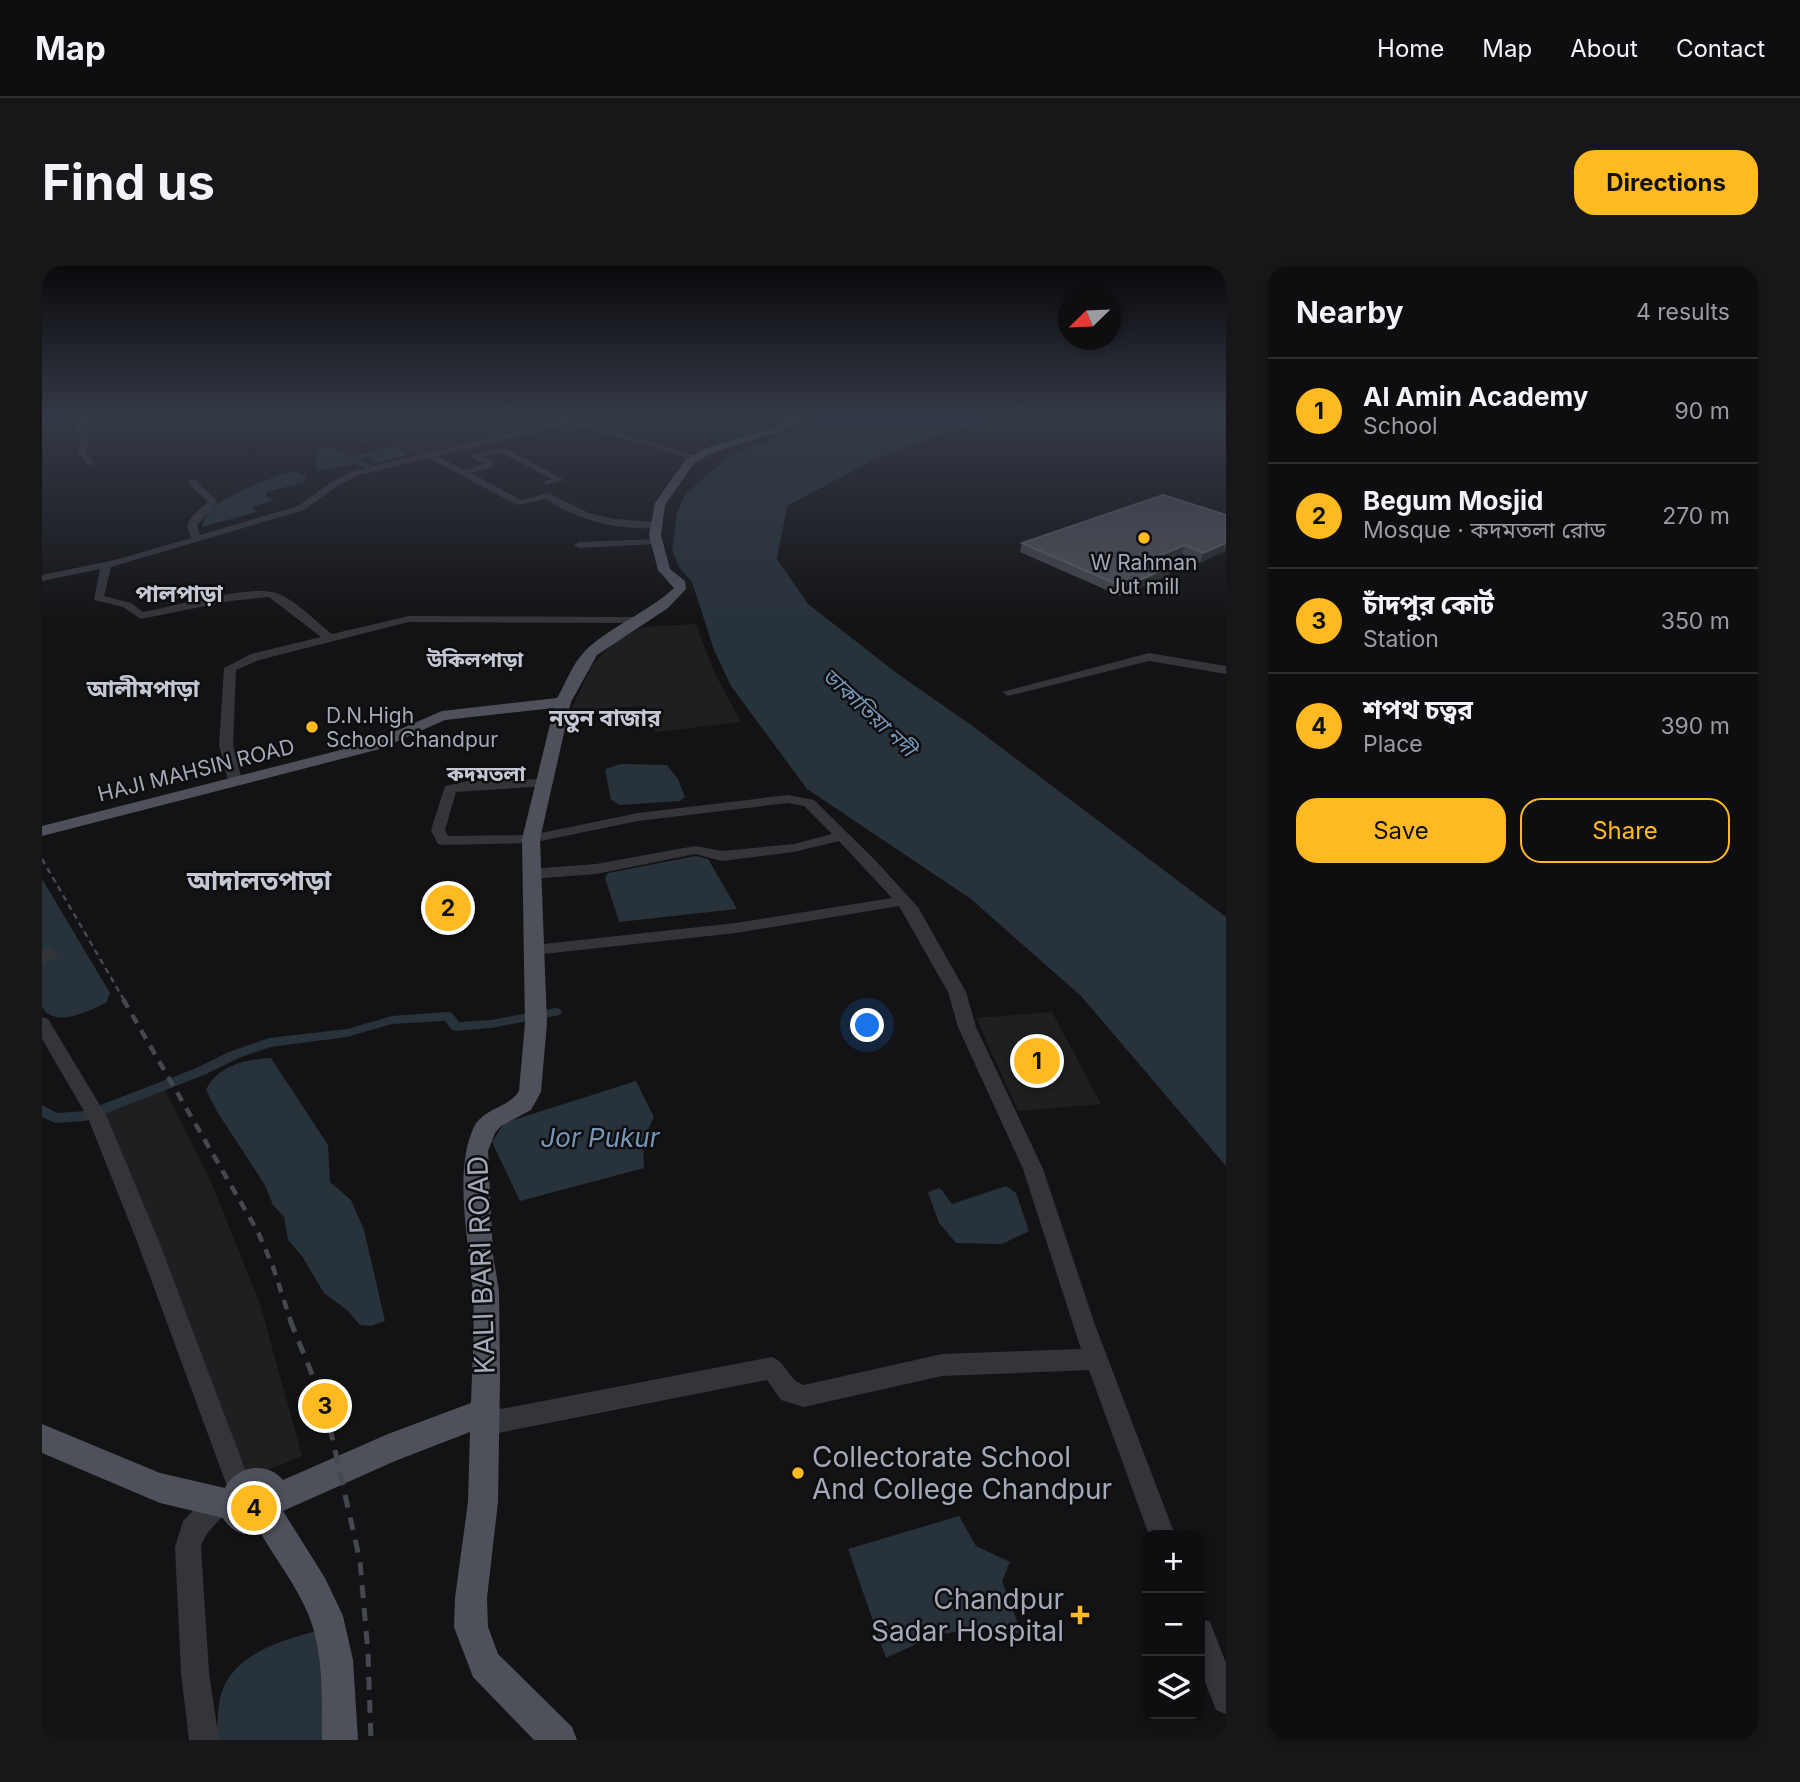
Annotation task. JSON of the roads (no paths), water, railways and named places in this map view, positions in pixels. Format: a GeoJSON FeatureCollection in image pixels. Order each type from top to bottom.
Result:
{"type":"FeatureCollection","features":[{"type":"Feature","properties":{"kind":"main road"},"geometry":{"type":"LineString","coordinates":[[656,534],[659,505],[672,487]]}},
{"type":"Feature","properties":{"kind":"main road","name":"KALI BARI ROAD"},"geometry":{"type":"LineString","coordinates":[[559,1740],[485,1665],[471,1627],[471,1598],[483,1502],[485,1412],[486,1291],[480,1255],[477,1143],[493,1120],[523,1104],[530,1091],[535,1013],[531,839],[563,702],[592,652],[663,605],[680,589],[680,584],[664,570],[656,534]]}},
{"type":"Feature","properties":{"kind":"main road","name":"HAJI MAHSIN ROAD"},"geometry":{"type":"LineString","coordinates":[[42,831],[235,780],[374,747],[443,716],[563,702]]}},
{"type":"Feature","properties":{"kind":"main road"},"geometry":{"type":"LineString","coordinates":[[42,1438],[178,1495],[227,1493],[238,1516],[255,1519],[269,1506],[388,1449],[485,1412]]}},
{"type":"Feature","properties":{"kind":"main road"},"geometry":{"type":"LineString","coordinates":[[269,1506],[327,1619],[339,1694],[340,1740]]}},
{"type":"Feature","properties":{"kind":"street"},"geometry":{"type":"LineString","coordinates":[[197,487],[213,502],[196,517],[192,525],[197,540]]}},
{"type":"Feature","properties":{"kind":"street"},"geometry":{"type":"LineString","coordinates":[[42,578],[106,565],[301,508],[331,487]]}},
{"type":"Feature","properties":{"kind":"street"},"geometry":{"type":"LineString","coordinates":[[489,487],[520,503],[548,496],[575,512],[656,534]]}},
{"type":"Feature","properties":{"kind":"street"},"geometry":{"type":"LineString","coordinates":[[588,536],[656,534]]}},
{"type":"Feature","properties":{"kind":"street"},"geometry":{"type":"LineString","coordinates":[[579,545],[656,534]]}},
{"type":"Feature","properties":{"kind":"street"},"geometry":{"type":"LineString","coordinates":[[106,565],[98,598],[127,605],[137,614],[270,594],[280,598],[330,638]]}},
{"type":"Feature","properties":{"kind":"street"},"geometry":{"type":"LineString","coordinates":[[235,780],[226,745],[230,668],[255,657],[408,619],[638,620]]}},
{"type":"Feature","properties":{"kind":"street"},"geometry":{"type":"LineString","coordinates":[[1008,692],[1149,657],[1226,670]]}},
{"type":"Feature","properties":{"kind":"street"},"geometry":{"type":"LineString","coordinates":[[543,783],[468,785],[450,789],[446,792],[438,830],[443,841],[531,839],[638,817],[788,799],[809,803],[870,863],[912,911],[957,992],[967,1027],[1033,1169],[1097,1359],[1160,1530]]}},
{"type":"Feature","properties":{"kind":"street"},"geometry":{"type":"LineString","coordinates":[[531,874],[596,869],[695,850],[722,856],[794,848],[840,836]]}},
{"type":"Feature","properties":{"kind":"street"},"geometry":{"type":"LineString","coordinates":[[534,950],[736,928],[901,901]]}},
{"type":"Feature","properties":{"kind":"street"},"geometry":{"type":"LineString","coordinates":[[42,1023],[94,1111],[149,1244],[227,1493],[192,1530],[188,1547],[195,1672],[204,1740]]}},
{"type":"Feature","properties":{"kind":"street"},"geometry":{"type":"LineString","coordinates":[[485,1412],[498,1421],[772,1368],[789,1392],[804,1395],[942,1364],[1097,1359]]}},
{"type":"Feature","properties":{"kind":"street"},"geometry":{"type":"LineString","coordinates":[[1205,1645],[1226,1700]]}},
{"type":"Feature","properties":{"kind":"water"},"geometry":{"type":"Polygon","coordinates":[[[250,487],[287,487],[267,492],[266,496],[274,500],[252,507],[257,512],[202,527],[211,510],[250,487]]]}},
{"type":"Feature","properties":{"kind":"water","name":"ডাকাতিয়া নদী"},"geometry":{"type":"Polygon","coordinates":[[[693,487],[823,487],[787,506],[777,559],[808,604],[1226,917],[1226,1166],[1081,996],[971,899],[807,789],[731,686],[714,650],[692,582],[679,567],[672,550],[677,513],[685,494],[693,487]]]}},
{"type":"Feature","properties":{"kind":"water"},"geometry":{"type":"Polygon","coordinates":[[[621,764],[667,765],[678,779],[685,797],[680,801],[620,805],[611,800],[605,769],[621,764]]]}},
{"type":"Feature","properties":{"kind":"water"},"geometry":{"type":"Polygon","coordinates":[[[696,856],[708,859],[737,909],[619,922],[605,878],[608,873],[696,856]]]}},
{"type":"Feature","properties":{"kind":"water"},"geometry":{"type":"Polygon","coordinates":[[[42,879],[110,993],[106,1003],[63,1018],[55,1017],[42,1007],[42,879]]]}},
{"type":"Feature","properties":{"kind":"water"},"geometry":{"type":"Polygon","coordinates":[[[271,1058],[328,1145],[330,1182],[351,1200],[364,1230],[385,1321],[371,1326],[360,1325],[347,1310],[324,1293],[302,1256],[288,1240],[284,1217],[273,1205],[265,1185],[206,1090],[217,1075],[233,1065],[271,1058]]]}},
{"type":"Feature","properties":{"kind":"water","name":"Jor Pukur"},"geometry":{"type":"Polygon","coordinates":[[[636,1081],[654,1117],[643,1140],[644,1168],[520,1201],[492,1142],[504,1123],[636,1081]]]}},
{"type":"Feature","properties":{"kind":"water"},"geometry":{"type":"Polygon","coordinates":[[[1006,1186],[1016,1193],[1029,1231],[1002,1244],[956,1243],[939,1223],[928,1192],[940,1188],[952,1204],[1006,1186]]]}},
{"type":"Feature","properties":{"kind":"water"},"geometry":{"type":"Polygon","coordinates":[[[959,1516],[976,1546],[1010,1562],[1002,1581],[1022,1634],[977,1627],[931,1637],[886,1658],[848,1549],[959,1516]]]}},
{"type":"Feature","properties":{"kind":"water"},"geometry":{"type":"Polygon","coordinates":[[[320,1630],[339,1740],[216,1740],[220,1698],[224,1686],[241,1664],[266,1648],[320,1630]]]}},
{"type":"Feature","properties":{"kind":"waterway"},"geometry":{"type":"LineString","coordinates":[[42,1110],[55,1118],[86,1116],[269,1043],[347,1033],[392,1020],[448,1016],[456,1027],[491,1024],[556,1012]]}},
{"type":"Feature","properties":{"kind":"railway"},"geometry":{"type":"LineString","coordinates":[[42,859],[124,1000]]}},
{"type":"Feature","properties":{"kind":"railway"},"geometry":{"type":"LineString","coordinates":[[123,999],[258,1232],[291,1322]]}},
{"type":"Feature","properties":{"kind":"railway"},"geometry":{"type":"LineString","coordinates":[[290,1320],[325,1406],[360,1561],[368,1653],[371,1740]]}},
{"type":"Feature","properties":{"kind":"place","name":"W Rahman Jut mill"},"geometry":{"type":"Point","coordinates":[1144,538]}},
{"type":"Feature","properties":{"kind":"place","name":"D.N.High School Chandpur"},"geometry":{"type":"Point","coordinates":[312,727]}},
{"type":"Feature","properties":{"kind":"place","name":"Begum Mosjid"},"geometry":{"type":"Point","coordinates":[448,908]}},
{"type":"Feature","properties":{"kind":"place","name":"Al Amin Academy"},"geometry":{"type":"Point","coordinates":[1037,1061]}},
{"type":"Feature","properties":{"kind":"place","name":"চাঁদপুর কোর্ট"},"geometry":{"type":"Point","coordinates":[325,1406]}},
{"type":"Feature","properties":{"kind":"place","name":"Collectorate School And College Chandpur"},"geometry":{"type":"Point","coordinates":[798,1473]}},
{"type":"Feature","properties":{"kind":"place","name":"শপথ চত্বর"},"geometry":{"type":"Point","coordinates":[254,1508]}},
{"type":"Feature","properties":{"kind":"place","name":"Chandpur Sadar Hospital"},"geometry":{"type":"Point","coordinates":[1080,1615]}},
{"type":"Feature","properties":{"kind":"district","name":"পালপাড়া"},"geometry":{"type":"Point","coordinates":[179,594]}},
{"type":"Feature","properties":{"kind":"district","name":"উকিলপাড়া"},"geometry":{"type":"Point","coordinates":[475,659]}},
{"type":"Feature","properties":{"kind":"district","name":"আলীমপাড়া"},"geometry":{"type":"Point","coordinates":[143,689]}},
{"type":"Feature","properties":{"kind":"district","name":"নতুন বাজার"},"geometry":{"type":"Point","coordinates":[605,718]}},
{"type":"Feature","properties":{"kind":"district","name":"কদমতলা"},"geometry":{"type":"Point","coordinates":[486,773]}},
{"type":"Feature","properties":{"kind":"district","name":"আদালতপাড়া"},"geometry":{"type":"Point","coordinates":[259,880]}}]}
